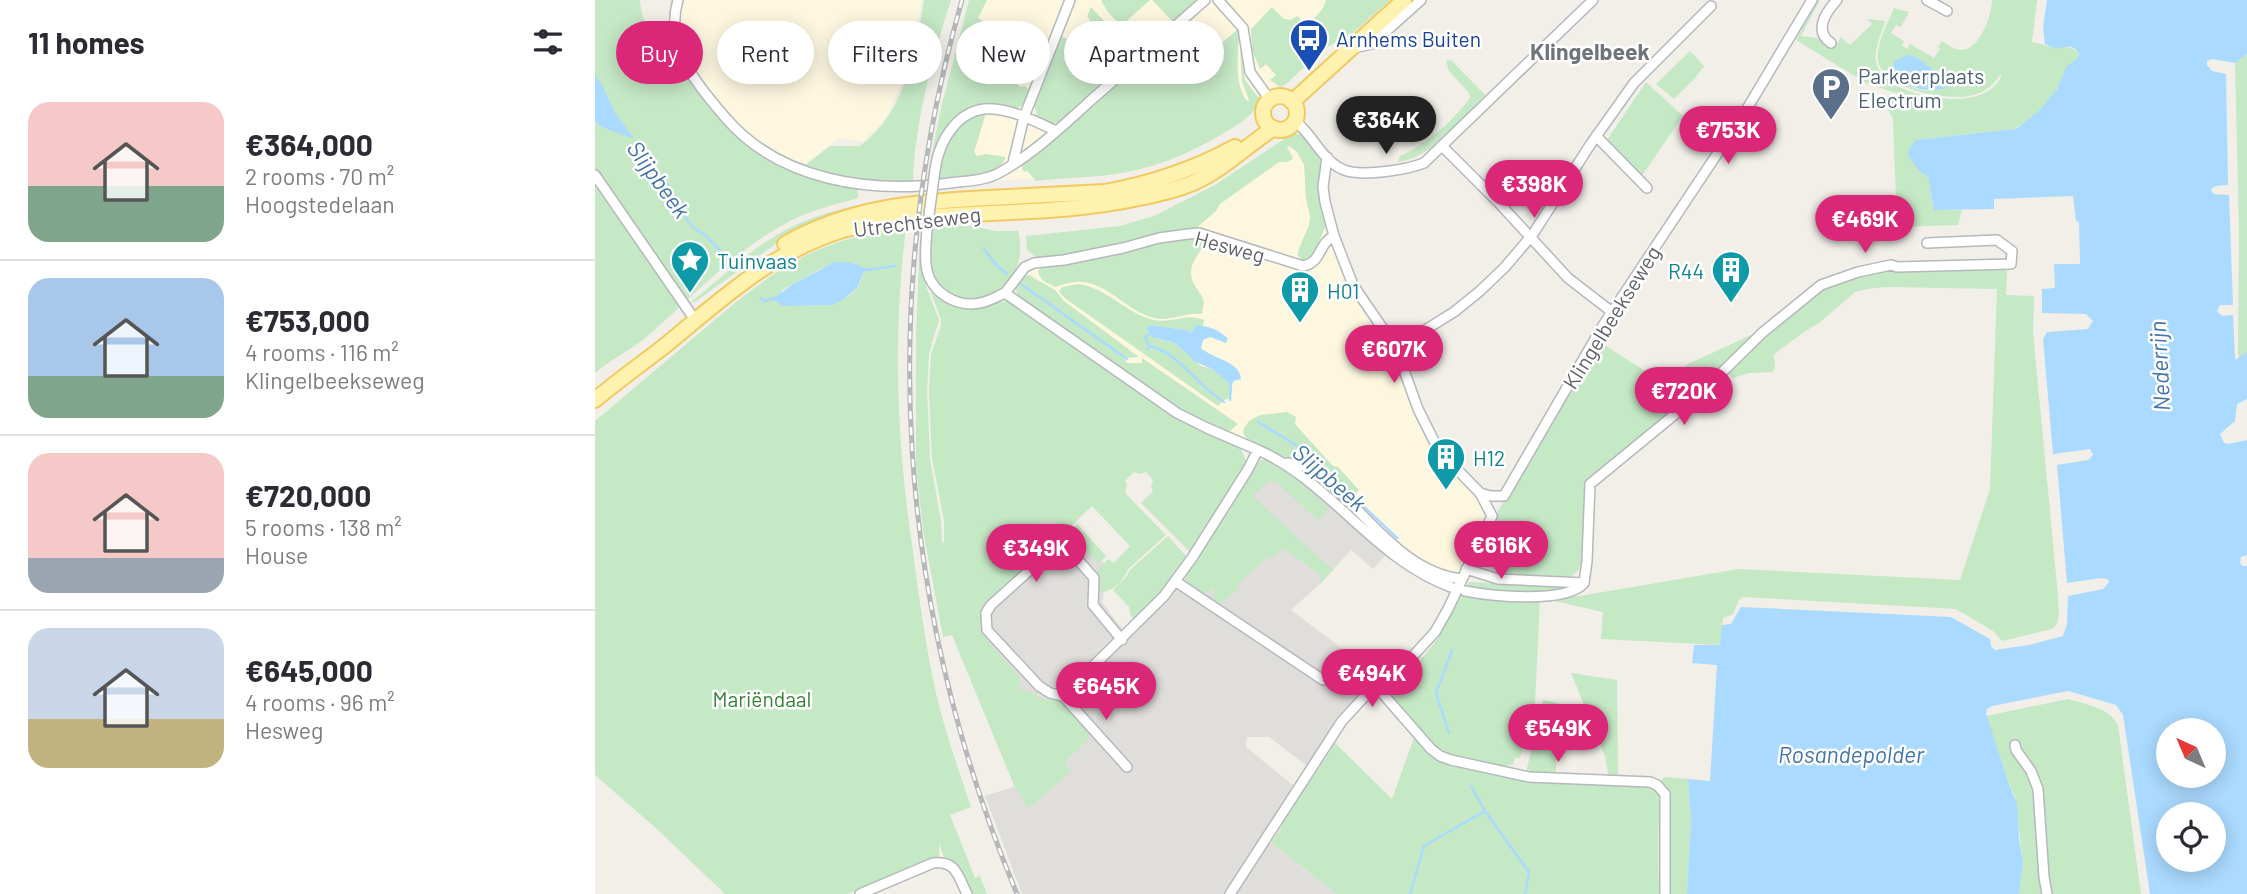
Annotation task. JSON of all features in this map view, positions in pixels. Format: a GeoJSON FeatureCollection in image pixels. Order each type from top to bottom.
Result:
{"type":"FeatureCollection","features":[{"type":"Feature","properties":{"kind":"main road"},"geometry":{"type":"LineString","coordinates":[[1293,102],[1404,0]]}},
{"type":"Feature","properties":{"kind":"main road"},"geometry":{"type":"LineString","coordinates":[[1270,125],[1264,108],[1269,98],[1279,96],[1293,102],[1297,113],[1295,121]]}},
{"type":"Feature","properties":{"kind":"main road","name":"Utrechtseweg"},"geometry":{"type":"LineString","coordinates":[[595,393],[692,316],[768,264],[825,236],[885,222],[947,215],[1097,206],[1166,192],[1211,173],[1270,125],[1284,129],[1295,121]]}},
{"type":"Feature","properties":{"kind":"main road","name":"Utrechtseweg"},"geometry":{"type":"LineString","coordinates":[[595,400],[692,316]]}},
{"type":"Feature","properties":{"kind":"street","name":"Utrechtseweg"},"geometry":{"type":"LineString","coordinates":[[678,0],[673,25],[675,39],[692,75],[712,103],[742,136],[777,160],[801,170],[833,179],[878,186],[940,185],[999,173],[1056,131],[1205,0]]}},
{"type":"Feature","properties":{"kind":"street"},"geometry":{"type":"LineString","coordinates":[[1013,163],[1024,117],[1070,0]]}},
{"type":"Feature","properties":{"kind":"street"},"geometry":{"type":"LineString","coordinates":[[1218,0],[1243,29],[1249,72],[1269,98]]}},
{"type":"Feature","properties":{"kind":"street"},"geometry":{"type":"LineString","coordinates":[[1351,48],[1372,44],[1421,0]]}},
{"type":"Feature","properties":{"kind":"street"},"geometry":{"type":"LineString","coordinates":[[1295,121],[1310,134],[1327,158],[1347,171],[1384,171],[1424,163],[1593,0]]}},
{"type":"Feature","properties":{"kind":"street","name":"Klingelbeekseweg"},"geometry":{"type":"LineString","coordinates":[[1480,492],[1491,496],[1504,496],[1612,312],[1738,124],[1812,0]]}},
{"type":"Feature","properties":{"kind":"street"},"geometry":{"type":"LineString","coordinates":[[1831,43],[1821,31],[1823,19],[1837,0]]}},
{"type":"Feature","properties":{"kind":"street"},"geometry":{"type":"LineString","coordinates":[[1927,0],[1947,11]]}},
{"type":"Feature","properties":{"kind":"street"},"geometry":{"type":"LineString","coordinates":[[1396,348],[1438,323],[1472,298],[1499,273],[1529,238],[1634,83],[1711,6]]}},
{"type":"Feature","properties":{"kind":"street"},"geometry":{"type":"LineString","coordinates":[[1056,131],[1024,117],[987,108],[965,117],[950,130],[942,142],[935,170],[927,230],[926,264],[932,282],[949,299],[969,304],[983,302],[1005,293],[1177,413],[1285,463],[1397,558],[1425,576],[1451,587]]}},
{"type":"Feature","properties":{"kind":"street"},"geometry":{"type":"LineString","coordinates":[[1596,136],[1647,188]]}},
{"type":"Feature","properties":{"kind":"street"},"geometry":{"type":"LineString","coordinates":[[1443,147],[1574,285],[1612,312]]}},
{"type":"Feature","properties":{"kind":"street"},"geometry":{"type":"LineString","coordinates":[[1230,894],[1350,710],[1402,666],[1427,641],[1441,621],[1492,516],[1480,492],[1449,461],[1432,438],[1418,409],[1396,348],[1353,285],[1334,236],[1322,187],[1327,158]]}},
{"type":"Feature","properties":{"kind":"street"},"geometry":{"type":"LineString","coordinates":[[595,175],[692,316]]}},
{"type":"Feature","properties":{"kind":"street","name":"Hesweg"},"geometry":{"type":"LineString","coordinates":[[1005,293],[1025,267],[1123,248],[1159,238],[1199,233],[1303,266],[1316,261],[1324,243],[1334,236]]}},
{"type":"Feature","properties":{"kind":"street"},"geometry":{"type":"LineString","coordinates":[[1465,591],[1497,596],[1533,596],[1576,590],[1584,583],[1588,552],[1590,484],[1701,393],[1762,333],[1821,285],[1858,272],[1891,265],[2011,264],[2012,251],[1997,240],[1927,243]]}},
{"type":"Feature","properties":{"kind":"street"},"geometry":{"type":"LineString","coordinates":[[1063,696],[1157,604],[1175,581],[1258,450]]}},
{"type":"Feature","properties":{"kind":"street"},"geometry":{"type":"LineString","coordinates":[[1285,463],[1304,466],[1323,476],[1388,540],[1421,565],[1445,576],[1462,579]]}},
{"type":"Feature","properties":{"kind":"street"},"geometry":{"type":"LineString","coordinates":[[1122,639],[1093,606],[1094,578],[1055,534],[1046,531],[1041,560],[991,605],[986,613],[987,630],[1039,686],[1050,693],[1063,696],[1127,767]]}},
{"type":"Feature","properties":{"kind":"street"},"geometry":{"type":"LineString","coordinates":[[1466,569],[1498,579],[1584,583]]}},
{"type":"Feature","properties":{"kind":"street"},"geometry":{"type":"LineString","coordinates":[[1175,581],[1323,680]]}},
{"type":"Feature","properties":{"kind":"street"},"geometry":{"type":"LineString","coordinates":[[1376,686],[1440,756],[1522,776],[1650,782],[1661,789],[1665,794],[1665,894]]}},
{"type":"Feature","properties":{"kind":"street"},"geometry":{"type":"LineString","coordinates":[[2015,746],[2035,778],[2038,789],[2043,877],[2047,894]]}},
{"type":"Feature","properties":{"kind":"street"},"geometry":{"type":"LineString","coordinates":[[860,894],[933,863],[943,862],[955,869],[967,894]]}},
{"type":"Feature","properties":{"kind":"shaded area"},"geometry":{"type":"Polygon","coordinates":[[[682,0],[922,0],[918,21],[828,21],[828,84],[901,84],[887,117],[864,141],[840,138],[802,166],[755,142],[715,100],[703,84],[703,21],[678,21],[682,0]]]}},
{"type":"Feature","properties":{"kind":"shaded area","name":"Arnhems Buiten"},"geometry":{"type":"Polygon","coordinates":[[[970,0],[1389,0],[1352,32],[1316,56],[1293,78],[1257,99],[1041,178],[993,181],[942,168],[931,169],[956,61],[956,84],[1050,84],[1050,21],[965,21],[970,0]]]}},
{"type":"Feature","properties":{"kind":"shaded area"},"geometry":{"type":"Polygon","coordinates":[[[1298,133],[1321,169],[1321,203],[1335,250],[1396,357],[1436,450],[1472,491],[1484,511],[1484,520],[1462,568],[1457,573],[1452,574],[1422,563],[1303,462],[1210,425],[1018,280],[1048,243],[1166,223],[1287,136],[1298,133]]]}},
{"type":"Feature","properties":{"kind":"shaded area"},"geometry":{"type":"Polygon","coordinates":[[[1262,461],[1301,479],[1386,555],[1373,569],[1351,550],[1321,583],[1291,610],[1348,653],[1373,684],[1336,721],[1307,766],[1269,737],[1247,737],[1246,747],[1294,786],[1262,836],[1337,894],[1022,894],[985,796],[1019,785],[1018,699],[967,615],[1031,526],[1051,508],[1108,567],[1102,602],[1119,625],[1131,634],[1162,604],[1262,461]]]}},
{"type":"Feature","properties":{"kind":"green space"},"geometry":{"type":"Polygon","coordinates":[[[595,0],[640,0],[645,21],[616,21],[616,84],[696,84],[722,119],[757,152],[799,173],[857,187],[858,198],[796,218],[754,243],[644,339],[595,373],[595,0]]]}},
{"type":"Feature","properties":{"kind":"green space"},"geometry":{"type":"Polygon","coordinates":[[[924,0],[951,0],[942,30],[942,21],[920,21],[924,0]]]}},
{"type":"Feature","properties":{"kind":"green space"},"geometry":{"type":"Polygon","coordinates":[[[969,0],[987,0],[978,18],[982,21],[964,21],[969,0]]]}},
{"type":"Feature","properties":{"kind":"green space"},"geometry":{"type":"Polygon","coordinates":[[[1101,0],[1150,0],[1127,21],[1116,21],[1101,0]]]}},
{"type":"Feature","properties":{"kind":"green space"},"geometry":{"type":"Polygon","coordinates":[[[1152,0],[1200,0],[1176,21],[1172,21],[1152,0]]]}},
{"type":"Feature","properties":{"kind":"green space"},"geometry":{"type":"Polygon","coordinates":[[[1326,0],[1390,0],[1353,33],[1324,49],[1280,87],[1270,80],[1276,75],[1266,64],[1260,69],[1252,50],[1251,29],[1272,7],[1284,19],[1291,20],[1297,16],[1308,26],[1326,0]]]}},
{"type":"Feature","properties":{"kind":"green space"},"geometry":{"type":"Polygon","coordinates":[[[1818,0],[1801,36],[1816,38],[1835,47],[1841,37],[1850,45],[1872,24],[1867,19],[1885,21],[1876,53],[1876,63],[1882,74],[1905,89],[1920,94],[1936,98],[1966,98],[1988,91],[2002,76],[1979,93],[1959,97],[1916,91],[1902,86],[1882,70],[1878,60],[1879,47],[1894,8],[1909,12],[1901,27],[1896,25],[1891,33],[1904,41],[1902,45],[1907,49],[1910,44],[1934,58],[1942,41],[1959,50],[1974,44],[1987,22],[1992,0],[2037,0],[2032,42],[2072,48],[2078,51],[2079,58],[2068,68],[2043,107],[2014,129],[1916,140],[1919,171],[1928,177],[1934,210],[1962,210],[1958,225],[1897,227],[1893,119],[1886,106],[1888,95],[1897,97],[1898,94],[1866,83],[1796,40],[1818,0]],[[1920,59],[1897,76],[1913,87],[1927,91],[1958,79],[1942,75],[1920,59]]]}},
{"type":"Feature","properties":{"kind":"green space"},"geometry":{"type":"Polygon","coordinates":[[[1091,7],[1104,21],[1089,21],[1087,17],[1091,7]]]}},
{"type":"Feature","properties":{"kind":"green space"},"geometry":{"type":"Polygon","coordinates":[[[1238,29],[1239,84],[1247,101],[1249,100],[1242,82],[1240,48],[1245,80],[1259,98],[1255,109],[1247,118],[1232,128],[1167,161],[1127,172],[1036,181],[1027,171],[1024,172],[1023,162],[1114,84],[1224,84],[1224,41],[1238,29]]]}},
{"type":"Feature","properties":{"kind":"green space"},"geometry":{"type":"Polygon","coordinates":[[[1062,37],[1064,84],[1105,84],[1062,122],[1048,124],[1037,116],[1034,105],[1042,84],[1050,84],[1050,61],[1058,39],[1062,37]]]}},
{"type":"Feature","properties":{"kind":"green space"},"geometry":{"type":"Polygon","coordinates":[[[956,50],[956,84],[1017,84],[1020,87],[1025,86],[1031,92],[1027,101],[1017,109],[996,104],[986,105],[955,121],[938,144],[931,182],[926,183],[956,50]]]}},
{"type":"Feature","properties":{"kind":"green space"},"geometry":{"type":"Polygon","coordinates":[[[1690,51],[1704,66],[1674,99],[1656,84],[1690,51]]]}},
{"type":"Feature","properties":{"kind":"green space"},"geometry":{"type":"Polygon","coordinates":[[[2247,54],[2247,394],[2238,353],[2239,232],[2235,63],[2247,54]]]}},
{"type":"Feature","properties":{"kind":"green space"},"geometry":{"type":"Polygon","coordinates":[[[1451,60],[1485,95],[1434,145],[1411,159],[1398,162],[1400,156],[1438,132],[1470,98],[1469,93],[1449,71],[1446,61],[1451,60]]]}},
{"type":"Feature","properties":{"kind":"green space"},"geometry":{"type":"Polygon","coordinates":[[[1646,82],[1683,116],[1641,177],[1605,143],[1646,82]]]}},
{"type":"Feature","properties":{"kind":"green space"},"geometry":{"type":"Polygon","coordinates":[[[904,84],[927,84],[917,138],[913,184],[857,179],[803,167],[830,146],[860,146],[888,117],[904,84]]]}},
{"type":"Feature","properties":{"kind":"green space"},"geometry":{"type":"Polygon","coordinates":[[[986,113],[974,152],[977,156],[986,154],[1006,157],[1001,165],[976,177],[937,182],[950,138],[964,122],[986,113]]]}},
{"type":"Feature","properties":{"kind":"green space"},"geometry":{"type":"Polygon","coordinates":[[[1293,133],[1302,135],[1316,151],[1321,162],[1319,188],[1326,226],[1311,259],[1304,262],[1298,256],[1310,216],[1304,165],[1297,152],[1289,146],[1287,147],[1293,158],[1291,160],[1279,162],[1220,204],[1216,211],[1194,230],[1045,259],[1037,258],[1027,250],[1026,236],[1120,226],[1154,216],[1215,185],[1293,133]]]}},
{"type":"Feature","properties":{"kind":"green space"},"geometry":{"type":"Polygon","coordinates":[[[910,198],[781,240],[690,303],[733,266],[795,225],[843,209],[910,198]]]}},
{"type":"Feature","properties":{"kind":"green space"},"geometry":{"type":"Polygon","coordinates":[[[964,225],[996,231],[1018,231],[1020,239],[1018,262],[1007,282],[986,297],[974,300],[961,300],[940,287],[929,264],[932,227],[964,225]]]}},
{"type":"Feature","properties":{"kind":"green space","name":"Mariëndaal"},"geometry":{"type":"Polygon","coordinates":[[[906,228],[898,336],[904,479],[935,689],[971,807],[950,815],[975,878],[980,876],[987,894],[971,894],[957,868],[944,857],[939,843],[939,857],[848,894],[725,894],[595,775],[595,421],[738,300],[782,269],[836,243],[906,228]],[[853,263],[822,268],[782,290],[782,305],[822,305],[841,300],[857,288],[868,269],[853,263]]]}},
{"type":"Feature","properties":{"kind":"green space"},"geometry":{"type":"Polygon","coordinates":[[[1189,238],[1207,241],[1194,260],[1191,271],[1193,282],[1204,302],[1202,314],[1154,318],[1135,310],[1100,287],[1074,282],[1055,287],[1044,281],[1038,271],[1043,266],[1160,241],[1189,238]]]}},
{"type":"Feature","properties":{"kind":"green space"},"geometry":{"type":"Polygon","coordinates":[[[920,240],[926,286],[939,320],[929,353],[927,391],[930,459],[941,521],[942,543],[944,521],[932,458],[929,392],[931,354],[941,326],[931,293],[933,290],[984,305],[1007,301],[1015,305],[1175,416],[1240,448],[1246,460],[1244,469],[1190,552],[1141,503],[1153,491],[1153,480],[1146,472],[1134,472],[1125,481],[1125,493],[1166,535],[1128,569],[1119,583],[1107,591],[1097,591],[1096,572],[1108,559],[1114,563],[1130,546],[1092,506],[1067,530],[1054,521],[1037,522],[1037,555],[1023,575],[987,611],[980,632],[1020,678],[1020,690],[1037,693],[1037,698],[1048,700],[1049,695],[1061,699],[1088,730],[1088,740],[1064,763],[1071,771],[1027,808],[1013,783],[952,635],[943,637],[923,530],[916,466],[916,332],[920,240]]]}},
{"type":"Feature","properties":{"kind":"green space"},"geometry":{"type":"Polygon","coordinates":[[[1884,268],[2005,268],[2006,295],[2034,296],[2033,332],[2059,614],[2052,629],[2002,641],[1993,631],[1956,609],[1743,597],[1733,614],[1723,618],[1720,645],[1601,639],[1603,612],[1545,599],[1580,596],[1738,569],[1960,580],[1990,489],[1997,289],[1889,287],[1855,292],[1819,323],[1774,354],[1773,372],[1749,373],[1733,378],[1728,372],[1775,325],[1828,287],[1862,273],[1884,268]]]}},
{"type":"Feature","properties":{"kind":"green space"},"geometry":{"type":"Polygon","coordinates":[[[1029,275],[1055,290],[1064,301],[1139,357],[1124,358],[1127,363],[1142,363],[1142,358],[1238,424],[1230,431],[1224,431],[1178,409],[1018,297],[1015,286],[1021,276],[1029,275]]]}},
{"type":"Feature","properties":{"kind":"green space"},"geometry":{"type":"Polygon","coordinates":[[[1078,284],[1098,290],[1134,312],[1154,320],[1191,317],[1204,320],[1203,326],[1195,326],[1191,333],[1150,325],[1159,339],[1175,343],[1201,366],[1212,369],[1231,385],[1230,398],[1218,406],[1059,292],[1062,287],[1078,284]]]}},
{"type":"Feature","properties":{"kind":"green space"},"geometry":{"type":"Polygon","coordinates":[[[1760,331],[1671,414],[1585,484],[1583,559],[1574,575],[1568,578],[1499,575],[1495,567],[1477,564],[1475,560],[1493,520],[1598,341],[1664,383],[1688,364],[1760,331]]]}},
{"type":"Feature","properties":{"kind":"green space"},"geometry":{"type":"Polygon","coordinates":[[[1287,412],[1296,417],[1295,424],[1359,490],[1351,498],[1299,462],[1250,443],[1243,433],[1249,421],[1260,415],[1287,412]]]}},
{"type":"Feature","properties":{"kind":"green space"},"geometry":{"type":"Polygon","coordinates":[[[1261,460],[1270,461],[1288,471],[1329,508],[1318,521],[1279,484],[1269,481],[1252,496],[1333,570],[1321,583],[1319,580],[1322,576],[1283,548],[1271,559],[1268,557],[1222,602],[1214,601],[1210,599],[1216,593],[1212,588],[1204,595],[1197,592],[1189,585],[1185,575],[1255,465],[1261,460]]]}},
{"type":"Feature","properties":{"kind":"green space"},"geometry":{"type":"Polygon","coordinates":[[[1077,524],[1106,556],[1099,564],[1068,533],[1077,524]]]}},
{"type":"Feature","properties":{"kind":"green space"},"geometry":{"type":"Polygon","coordinates":[[[1168,536],[1188,558],[1168,585],[1135,619],[1130,615],[1129,607],[1113,590],[1129,571],[1168,536]]]}},
{"type":"Feature","properties":{"kind":"green space"},"geometry":{"type":"Polygon","coordinates":[[[1469,582],[1561,587],[1541,592],[1515,592],[1467,586],[1469,582]]]}},
{"type":"Feature","properties":{"kind":"green space"},"geometry":{"type":"Polygon","coordinates":[[[1460,594],[1498,600],[1540,600],[1535,702],[1520,758],[1515,758],[1513,764],[1501,768],[1466,761],[1441,751],[1386,688],[1391,680],[1395,681],[1401,677],[1424,656],[1439,637],[1460,594]]]}},
{"type":"Feature","properties":{"kind":"green space"},"geometry":{"type":"Polygon","coordinates":[[[1571,673],[1617,680],[1618,779],[1609,779],[1605,756],[1571,673]]]}},
{"type":"Feature","properties":{"kind":"green space"},"geometry":{"type":"Polygon","coordinates":[[[2068,699],[2109,714],[2118,725],[2141,894],[2050,894],[2039,783],[2013,740],[2009,750],[2032,778],[2037,813],[2041,894],[2019,894],[2023,862],[2015,796],[1986,716],[2068,699]]]}},
{"type":"Feature","properties":{"kind":"green space"},"geometry":{"type":"Polygon","coordinates":[[[1543,700],[1558,703],[1556,777],[1526,773],[1543,700]]]}},
{"type":"Feature","properties":{"kind":"green space"},"geometry":{"type":"Polygon","coordinates":[[[1415,735],[1428,751],[1523,779],[1650,783],[1661,793],[1658,837],[1659,894],[1337,894],[1271,843],[1282,826],[1283,817],[1332,748],[1333,741],[1392,799],[1415,735]]]}},
{"type":"Feature","properties":{"kind":"green space"},"geometry":{"type":"Polygon","coordinates":[[[1665,777],[1688,779],[1691,820],[1687,894],[1668,894],[1668,794],[1661,780],[1665,777]]]}},
{"type":"Feature","properties":{"kind":"water"},"geometry":{"type":"Polygon","coordinates":[[[2047,0],[2247,0],[2247,54],[2235,63],[2212,59],[2207,61],[2207,65],[2212,71],[2226,74],[2228,185],[2216,186],[2211,191],[2214,194],[2229,195],[2233,305],[2220,305],[2217,311],[2222,316],[2233,315],[2235,360],[2247,352],[2247,399],[2237,404],[2235,421],[2220,434],[2224,443],[2247,440],[2247,555],[2241,557],[2240,563],[2247,566],[2247,894],[2150,894],[2123,715],[2116,705],[2068,691],[1992,706],[1986,713],[2017,803],[2023,862],[2019,894],[1687,894],[1691,820],[1688,779],[1710,781],[1717,665],[1692,663],[1694,645],[1720,645],[1722,625],[1731,624],[1741,607],[1951,617],[1990,639],[1995,650],[2063,636],[2067,624],[2068,596],[2103,589],[2109,582],[2108,579],[2101,578],[2067,583],[2057,465],[2088,460],[2093,455],[2090,449],[2053,454],[2043,339],[2047,332],[2088,329],[2093,321],[2086,314],[2042,313],[2042,289],[2055,288],[2054,264],[2080,264],[2079,222],[2076,221],[2073,196],[1994,199],[1994,209],[1934,210],[1928,177],[1919,171],[1908,155],[1916,140],[2019,127],[2041,109],[2057,89],[2067,66],[2078,58],[2079,53],[2072,47],[2057,49],[2045,44],[2043,27],[2047,0]]]}},
{"type":"Feature","properties":{"kind":"water"},"geometry":{"type":"Polygon","coordinates":[[[1907,55],[1920,59],[1941,75],[1958,79],[1957,84],[1931,90],[1913,87],[1893,68],[1895,61],[1907,55]]]}},
{"type":"Feature","properties":{"kind":"water"},"geometry":{"type":"Polygon","coordinates":[[[595,74],[615,113],[633,137],[595,122],[595,74]]]}},
{"type":"Feature","properties":{"kind":"water"},"geometry":{"type":"Polygon","coordinates":[[[835,262],[852,263],[869,269],[864,272],[857,288],[843,300],[831,305],[782,306],[773,299],[793,284],[835,262]]]}},
{"type":"Feature","properties":{"kind":"water"},"geometry":{"type":"Polygon","coordinates":[[[1150,325],[1191,333],[1195,326],[1217,331],[1228,339],[1226,343],[1210,337],[1203,340],[1201,348],[1231,364],[1241,379],[1231,385],[1212,369],[1196,362],[1175,343],[1152,337],[1147,328],[1150,325]]]}},
{"type":"Feature","properties":{"kind":"waterway","name":"Slijpbeek"},"geometry":{"type":"LineString","coordinates":[[666,181],[687,220],[728,259]]}},
{"type":"Feature","properties":{"kind":"waterway","name":"Slijpbeek"},"geometry":{"type":"LineString","coordinates":[[984,249],[1007,274]]}},
{"type":"Feature","properties":{"kind":"waterway","name":"Slijpbeek"},"geometry":{"type":"LineString","coordinates":[[867,270],[895,266]]}},
{"type":"Feature","properties":{"kind":"waterway","name":"Slijpbeek"},"geometry":{"type":"LineString","coordinates":[[1021,284],[1127,359]]}},
{"type":"Feature","properties":{"kind":"waterway","name":"Slijpbeek"},"geometry":{"type":"LineString","coordinates":[[761,298],[764,301],[774,298]]}},
{"type":"Feature","properties":{"kind":"waterway"},"geometry":{"type":"LineString","coordinates":[[1149,346],[1145,337],[1151,333]]}},
{"type":"Feature","properties":{"kind":"waterway","name":"Slijpbeek"},"geometry":{"type":"LineString","coordinates":[[1148,349],[1149,346],[1170,355],[1224,402]]}},
{"type":"Feature","properties":{"kind":"waterway"},"geometry":{"type":"LineString","coordinates":[[1230,400],[1231,382]]}},
{"type":"Feature","properties":{"kind":"waterway","name":"Slijpbeek"},"geometry":{"type":"LineString","coordinates":[[1258,422],[1304,450],[1397,538]]}},
{"type":"Feature","properties":{"kind":"waterway","name":"Slijpbeek"},"geometry":{"type":"LineString","coordinates":[[1449,733],[1436,693],[1452,650]]}},
{"type":"Feature","properties":{"kind":"waterway","name":"Slijpbeek"},"geometry":{"type":"LineString","coordinates":[[1410,894],[1424,846],[1485,811],[1471,786]]}},
{"type":"Feature","properties":{"kind":"waterway","name":"Slijpbeek"},"geometry":{"type":"LineString","coordinates":[[1485,811],[1529,872],[1525,894]]}},
{"type":"Feature","properties":{"kind":"railway"},"geometry":{"type":"LineString","coordinates":[[962,0],[935,113],[917,226],[910,339],[912,452],[924,564],[946,675],[977,785],[1017,894]]}},
{"type":"Feature","properties":{"kind":"place","name":"Arnhems Buiten"},"geometry":{"type":"Point","coordinates":[1309,72]}},
{"type":"Feature","properties":{"kind":"place","name":"Parkeerplaats Electrum"},"geometry":{"type":"Point","coordinates":[1831,121]}},
{"type":"Feature","properties":{"kind":"place","name":"Tuinvaas"},"geometry":{"type":"Point","coordinates":[690,294]}},
{"type":"Feature","properties":{"kind":"place","name":"R44"},"geometry":{"type":"Point","coordinates":[1731,304]}},
{"type":"Feature","properties":{"kind":"place","name":"H01"},"geometry":{"type":"Point","coordinates":[1300,324]}},
{"type":"Feature","properties":{"kind":"place","name":"H12"},"geometry":{"type":"Point","coordinates":[1446,491]}},
{"type":"Feature","properties":{"kind":"district","name":"Klingelbeek"},"geometry":{"type":"Point","coordinates":[1590,51]}},
{"type":"Feature","properties":{"kind":"water label","name":"Nederrijn"},"geometry":{"type":"Point","coordinates":[2159,366]}},
{"type":"Feature","properties":{"kind":"water label","name":"Rosandepolder"},"geometry":{"type":"Point","coordinates":[1851,754]}}]}
